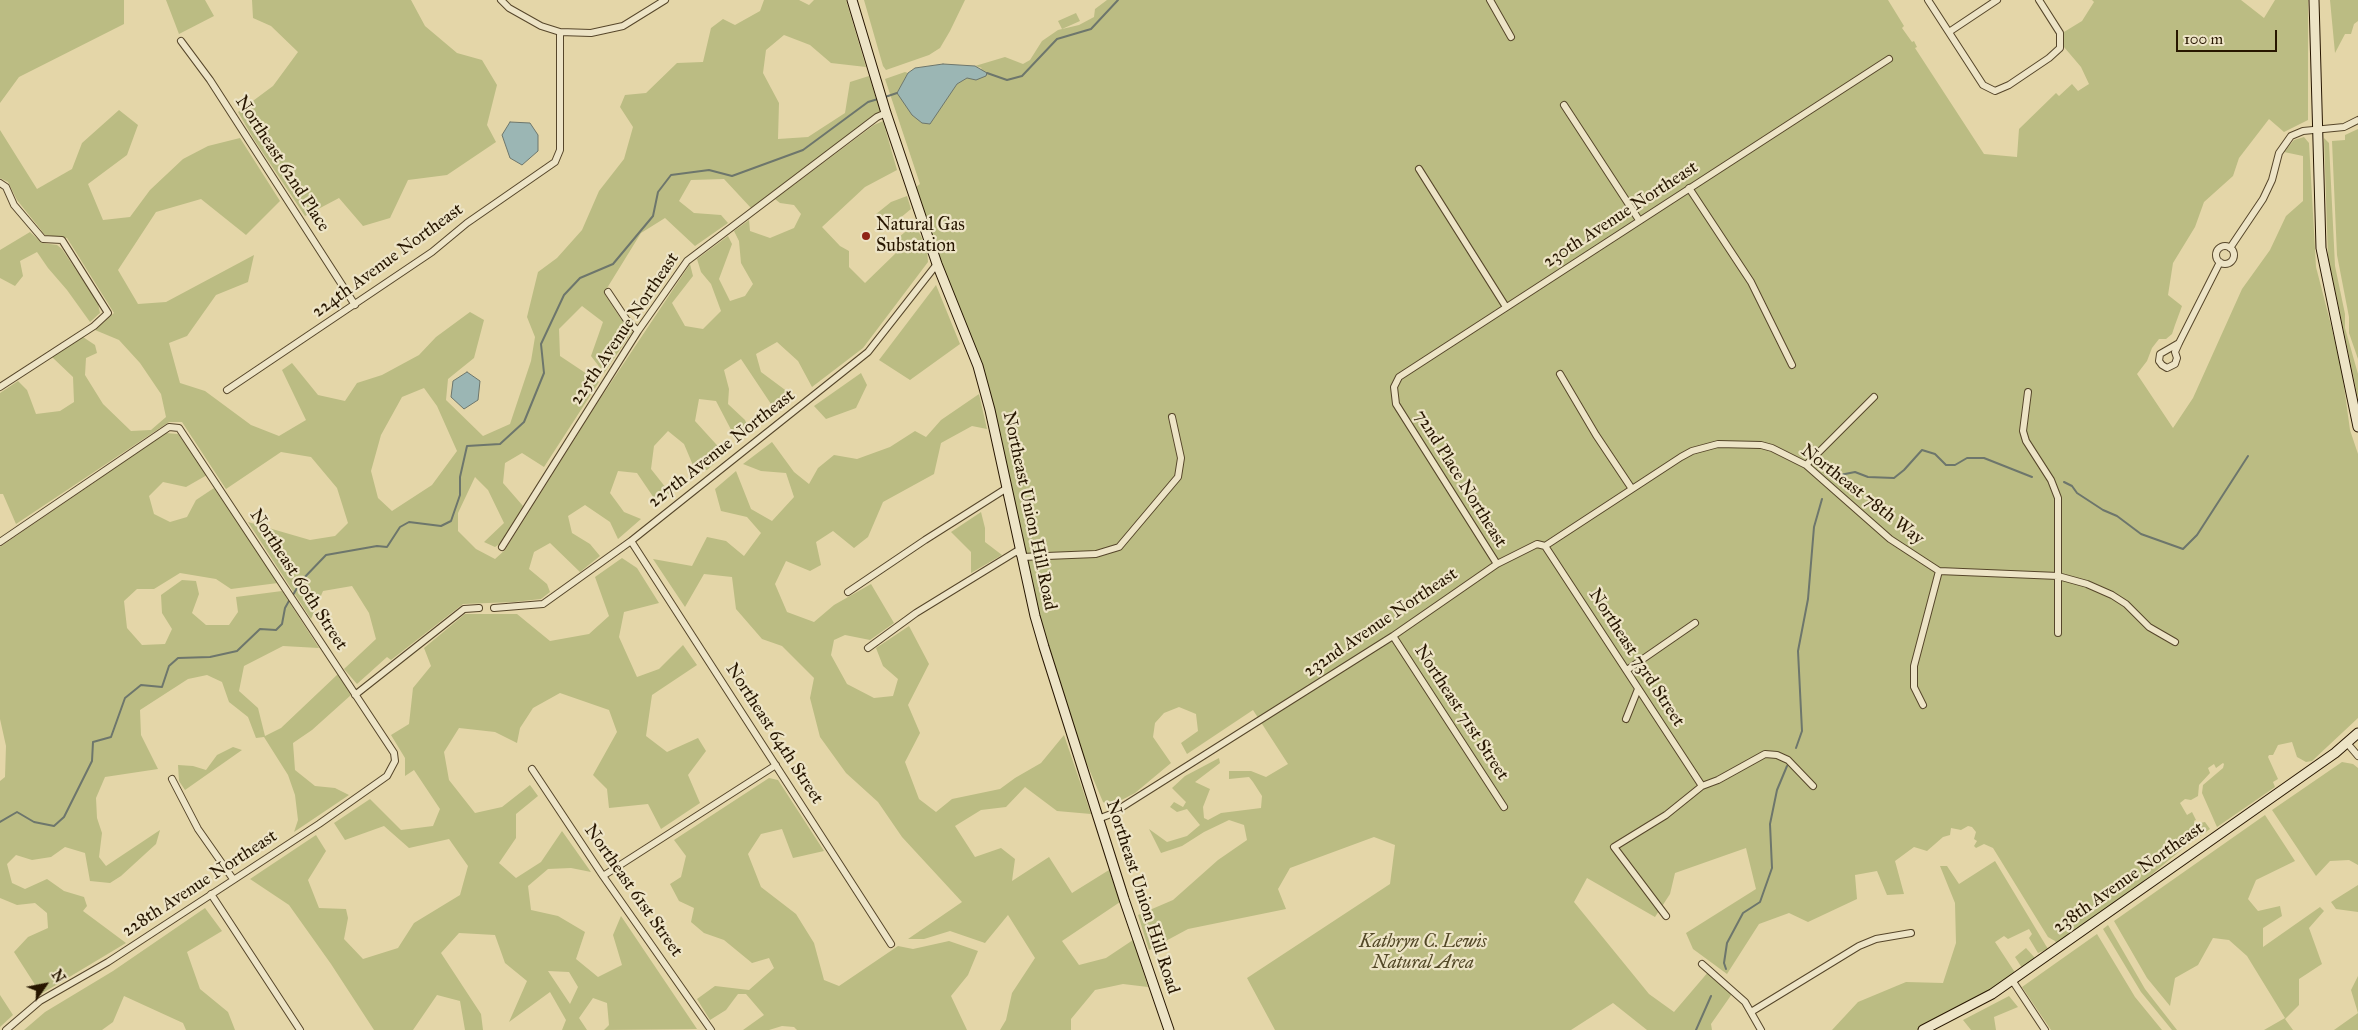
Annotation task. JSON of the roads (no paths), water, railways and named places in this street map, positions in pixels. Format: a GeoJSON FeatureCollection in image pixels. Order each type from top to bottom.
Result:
{"type":"FeatureCollection","features":[{"type":"Feature","properties":{"kind":"street"},"geometry":{"type":"LineString","coordinates":[[501,0],[525,18],[560,32],[591,33],[623,26],[665,0]]}},
{"type":"Feature","properties":{"kind":"street","name":"Northeast Union Hill Road"},"geometry":{"type":"LineString","coordinates":[[852,0],[886,113],[937,264],[978,366],[990,410],[1041,640],[1140,947],[1169,1030]]}},
{"type":"Feature","properties":{"kind":"street"},"geometry":{"type":"LineString","coordinates":[[1490,0],[1511,37]]}},
{"type":"Feature","properties":{"kind":"street"},"geometry":{"type":"LineString","coordinates":[[1928,0],[1983,84],[1989,90],[1995,91],[2005,88],[2058,51],[2061,44],[2060,33],[2039,0]]}},
{"type":"Feature","properties":{"kind":"street"},"geometry":{"type":"LineString","coordinates":[[1949,32],[1996,0]]}},
{"type":"Feature","properties":{"kind":"street"},"geometry":{"type":"LineString","coordinates":[[2314,0],[2323,262],[2358,427]]}},
{"type":"Feature","properties":{"kind":"street","name":"224th Avenue Northeast"},"geometry":{"type":"LineString","coordinates":[[226,390],[432,252],[467,223],[555,162],[560,150],[560,32]]}},
{"type":"Feature","properties":{"kind":"street","name":"Northeast 62nd Place"},"geometry":{"type":"LineString","coordinates":[[181,41],[210,80],[355,305]]}},
{"type":"Feature","properties":{"kind":"street","name":"230th Avenue Northeast"},"geometry":{"type":"LineString","coordinates":[[1399,410],[1393,396],[1394,387],[1400,377],[1889,59]]}},
{"type":"Feature","properties":{"kind":"street"},"geometry":{"type":"LineString","coordinates":[[1564,105],[1639,220]]}},
{"type":"Feature","properties":{"kind":"street","name":"225th Avenue Northeast"},"geometry":{"type":"LineString","coordinates":[[502,547],[638,331],[687,261],[877,117],[886,113]]}},
{"type":"Feature","properties":{"kind":"street"},"geometry":{"type":"LineString","coordinates":[[2230,248],[2268,188],[2283,145],[2296,132],[2344,127],[2358,120]]}},
{"type":"Feature","properties":{"kind":"street"},"geometry":{"type":"LineString","coordinates":[[1419,169],[1506,307]]}},
{"type":"Feature","properties":{"kind":"street"},"geometry":{"type":"LineString","coordinates":[[0,183],[6,187],[14,205],[43,239],[62,240],[108,312],[94,326],[0,387]]}},
{"type":"Feature","properties":{"kind":"street"},"geometry":{"type":"LineString","coordinates":[[1689,188],[1751,282],[1792,365]]}},
{"type":"Feature","properties":{"kind":"street"},"geometry":{"type":"LineString","coordinates":[[2222,247],[2230,248],[2234,252],[2232,261],[2227,264],[2220,262],[2217,256],[2218,251],[2222,247]]}},
{"type":"Feature","properties":{"kind":"street"},"geometry":{"type":"LineString","coordinates":[[2179,343],[2220,262]]}},
{"type":"Feature","properties":{"kind":"street","name":"227th Avenue Northeast"},"geometry":{"type":"LineString","coordinates":[[494,608],[543,604],[631,541],[868,352],[937,264]]}},
{"type":"Feature","properties":{"kind":"street"},"geometry":{"type":"LineString","coordinates":[[608,292],[626,320],[638,331]]}},
{"type":"Feature","properties":{"kind":"street"},"geometry":{"type":"LineString","coordinates":[[1560,374],[1596,435],[1632,489]]}},
{"type":"Feature","properties":{"kind":"street"},"geometry":{"type":"LineString","coordinates":[[2028,392],[2023,417],[2026,441],[2047,474],[2058,498],[2058,633]]}},
{"type":"Feature","properties":{"kind":"street"},"geometry":{"type":"LineString","coordinates":[[1806,466],[1874,397]]}},
{"type":"Feature","properties":{"kind":"street","name":"72nd Place Northeast"},"geometry":{"type":"LineString","coordinates":[[1399,410],[1497,564]]}},
{"type":"Feature","properties":{"kind":"street"},"geometry":{"type":"LineString","coordinates":[[868,648],[916,613],[1009,554],[1017,551],[1022,557],[1096,554],[1119,548],[1178,477],[1181,458],[1172,417]]}},
{"type":"Feature","properties":{"kind":"street","name":"Northeast 60th Street"},"geometry":{"type":"LineString","coordinates":[[0,542],[169,427],[176,426],[182,430],[394,752]]}},
{"type":"Feature","properties":{"kind":"street","name":"Northeast 78th Way"},"geometry":{"type":"LineString","coordinates":[[1681,457],[1718,444],[1750,443],[1772,448],[1806,466],[1890,539],[1938,571]]}},
{"type":"Feature","properties":{"kind":"street","name":"232nd Avenue Northeast"},"geometry":{"type":"LineString","coordinates":[[1098,819],[1111,814],[1394,636],[1497,564],[1537,544],[1546,546],[1681,457]]}},
{"type":"Feature","properties":{"kind":"street"},"geometry":{"type":"LineString","coordinates":[[848,592],[1007,488]]}},
{"type":"Feature","properties":{"kind":"street","name":"Northeast 64th Street"},"geometry":{"type":"LineString","coordinates":[[631,541],[891,944]]}},
{"type":"Feature","properties":{"kind":"street","name":"Northeast 73rd Street"},"geometry":{"type":"LineString","coordinates":[[1546,546],[1702,786]]}},
{"type":"Feature","properties":{"kind":"street"},"geometry":{"type":"LineString","coordinates":[[1923,705],[1914,686],[1914,666],[1938,571],[2058,576],[2086,584],[2112,595],[2126,604],[2150,627],[2175,642]]}},
{"type":"Feature","properties":{"kind":"street"},"geometry":{"type":"LineString","coordinates":[[355,695],[464,609],[479,608]]}},
{"type":"Feature","properties":{"kind":"street"},"geometry":{"type":"LineString","coordinates":[[1626,670],[1695,623]]}},
{"type":"Feature","properties":{"kind":"street","name":"Northeast 71st Street"},"geometry":{"type":"LineString","coordinates":[[1394,636],[1504,807]]}},
{"type":"Feature","properties":{"kind":"street"},"geometry":{"type":"LineString","coordinates":[[1626,719],[1638,689]]}},
{"type":"Feature","properties":{"kind":"street","name":"238th Avenue Northeast"},"geometry":{"type":"LineString","coordinates":[[1923,1030],[1978,1003],[2012,980],[2347,743],[2358,733]]}},
{"type":"Feature","properties":{"kind":"street"},"geometry":{"type":"LineString","coordinates":[[2347,743],[2358,756]]}},
{"type":"Feature","properties":{"kind":"street","name":"228th Avenue Northeast"},"geometry":{"type":"LineString","coordinates":[[6,1030],[40,1001],[108,962],[232,879],[319,824],[387,776],[395,762],[394,752]]}},
{"type":"Feature","properties":{"kind":"street"},"geometry":{"type":"LineString","coordinates":[[1666,916],[1617,845],[1666,815],[1702,786],[1718,780],[1759,756],[1770,754],[1788,760],[1797,767],[1813,786]]}},
{"type":"Feature","properties":{"kind":"street"},"geometry":{"type":"LineString","coordinates":[[603,876],[776,765]]}},
{"type":"Feature","properties":{"kind":"street","name":"Northeast 61st Street"},"geometry":{"type":"LineString","coordinates":[[532,769],[603,876],[711,1030]]}},
{"type":"Feature","properties":{"kind":"street"},"geometry":{"type":"LineString","coordinates":[[172,779],[172,784],[198,829],[232,879]]}},
{"type":"Feature","properties":{"kind":"street"},"geometry":{"type":"LineString","coordinates":[[211,894],[300,1030]]}},
{"type":"Feature","properties":{"kind":"street"},"geometry":{"type":"LineString","coordinates":[[1751,1012],[1859,946],[1876,939],[1911,934]]}},
{"type":"Feature","properties":{"kind":"street"},"geometry":{"type":"LineString","coordinates":[[1702,964],[1738,995],[1751,1012],[1760,1030]]}},
{"type":"Feature","properties":{"kind":"street"},"geometry":{"type":"LineString","coordinates":[[2012,980],[2045,1030]]}},
{"type":"Feature","properties":{"kind":"water"},"geometry":{"type":"Polygon","coordinates":[[[943,64],[975,66],[987,73],[986,76],[976,80],[967,78],[957,84],[930,124],[922,123],[912,115],[897,93],[908,73],[915,68],[943,64]]]}},
{"type":"Feature","properties":{"kind":"water"},"geometry":{"type":"Polygon","coordinates":[[[510,122],[530,123],[538,135],[538,151],[522,165],[510,158],[502,135],[510,122]]]}},
{"type":"Feature","properties":{"kind":"water"},"geometry":{"type":"Polygon","coordinates":[[[467,372],[480,381],[478,400],[464,409],[451,397],[453,381],[467,372]]]}},
{"type":"Feature","properties":{"kind":"waterway"},"geometry":{"type":"LineString","coordinates":[[987,73],[1007,80],[1022,76],[1057,39],[1091,29],[1118,0]]}},
{"type":"Feature","properties":{"kind":"waterway"},"geometry":{"type":"LineString","coordinates":[[885,97],[897,93]]}},
{"type":"Feature","properties":{"kind":"waterway"},"geometry":{"type":"LineString","coordinates":[[293,595],[301,581],[326,555],[377,546],[387,547],[400,527],[409,522],[441,526],[451,521],[460,495],[460,477],[467,446],[500,444],[524,422],[544,373],[541,344],[564,295],[580,278],[613,264],[653,216],[658,192],[671,175],[709,170],[732,176],[803,150],[868,102],[878,99]]}},
{"type":"Feature","properties":{"kind":"waterway"},"geometry":{"type":"LineString","coordinates":[[1840,475],[1855,472],[1868,477],[1894,478],[1922,450],[1935,454],[1946,465],[1955,465],[1967,458],[1984,458],[2032,477]]}},
{"type":"Feature","properties":{"kind":"waterway"},"geometry":{"type":"LineString","coordinates":[[2064,482],[2072,486],[2077,493],[2103,510],[2117,516],[2141,534],[2183,549],[2197,535],[2248,456]]}},
{"type":"Feature","properties":{"kind":"waterway"},"geometry":{"type":"LineString","coordinates":[[1796,748],[1802,731],[1798,651],[1808,599],[1814,527],[1822,499]]}},
{"type":"Feature","properties":{"kind":"waterway"},"geometry":{"type":"LineString","coordinates":[[0,822],[17,812],[34,822],[54,826],[64,817],[92,761],[93,742],[111,737],[125,698],[141,685],[162,687],[169,666],[178,658],[210,657],[237,651],[260,629],[276,630],[282,624],[285,608],[290,599]]}},
{"type":"Feature","properties":{"kind":"waterway"},"geometry":{"type":"LineString","coordinates":[[1726,969],[1724,963],[1727,943],[1743,913],[1760,902],[1772,868],[1770,824],[1777,790],[1787,766]]}},
{"type":"Feature","properties":{"kind":"waterway"},"geometry":{"type":"LineString","coordinates":[[1696,1030],[1711,996]]}},
{"type":"Feature","properties":{"kind":"place","name":"Natural Gas Substation"},"geometry":{"type":"Point","coordinates":[866,236]}},
{"type":"Feature","properties":{"kind":"park label","name":"Kathryn C. Lewis Natural Area"},"geometry":{"type":"Point","coordinates":[1423,953]}}]}
